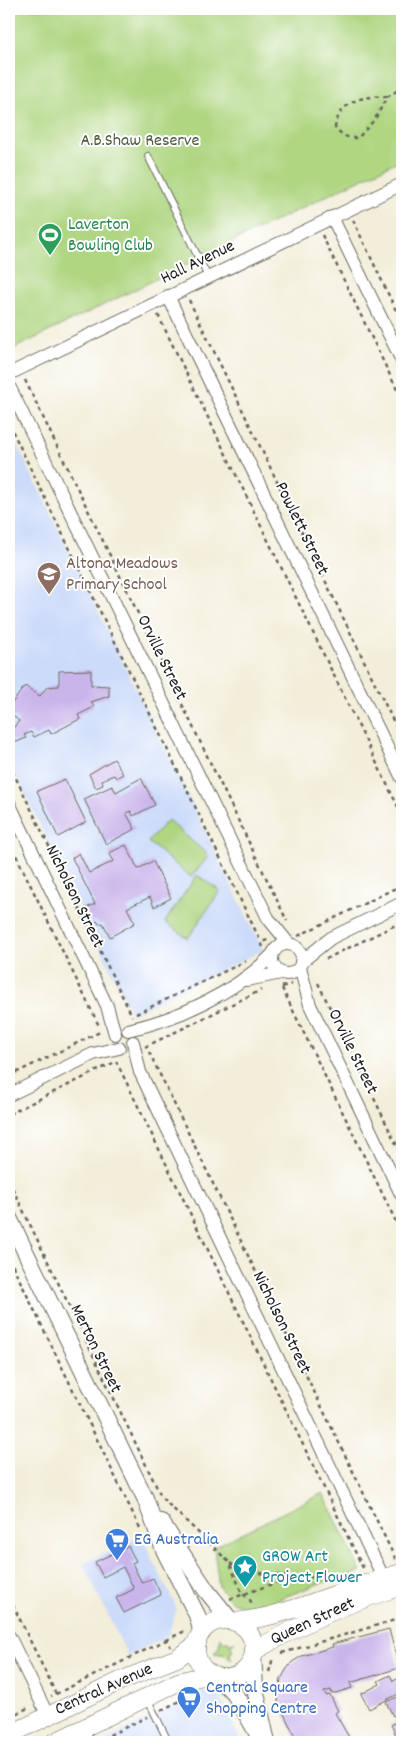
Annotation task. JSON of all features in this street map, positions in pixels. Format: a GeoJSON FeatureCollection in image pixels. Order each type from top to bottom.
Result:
{"type":"FeatureCollection","features":[{"type":"Feature","properties":{"kind":"main road","name":"Queen Street"},"geometry":{"type":"LineString","coordinates":[[253,1653],[302,1626],[392,1584],[399,1567]]}},
{"type":"Feature","properties":{"kind":"main road","name":"Queen Street"},"geometry":{"type":"LineString","coordinates":[[233,1622],[260,1620],[392,1584]]}},
{"type":"Feature","properties":{"kind":"main road"},"geometry":{"type":"LineString","coordinates":[[214,1622],[233,1622],[249,1633],[253,1653],[249,1665],[238,1674],[224,1678],[212,1675],[199,1661],[195,1634],[214,1622]]}},
{"type":"Feature","properties":{"kind":"main road","name":"Central Avenue"},"geometry":{"type":"LineString","coordinates":[[9,1735],[44,1708],[177,1658],[195,1634]]}},
{"type":"Feature","properties":{"kind":"main road","name":"Central Avenue"},"geometry":{"type":"LineString","coordinates":[[55,1742],[187,1678],[212,1675]]}},
{"type":"Feature","properties":{"kind":"street","name":"Hall Avenue"},"geometry":{"type":"LineString","coordinates":[[9,374],[402,184]]}},
{"type":"Feature","properties":{"kind":"street"},"geometry":{"type":"LineString","coordinates":[[332,217],[402,361]]}},
{"type":"Feature","properties":{"kind":"street","name":"Powlett Street"},"geometry":{"type":"LineString","coordinates":[[168,296],[402,778]]}},
{"type":"Feature","properties":{"kind":"street","name":"Orville Street"},"geometry":{"type":"LineString","coordinates":[[9,386],[268,918],[278,944]]}},
{"type":"Feature","properties":{"kind":"street","name":"Nicholson Street"},"geometry":{"type":"LineString","coordinates":[[9,803],[108,1006],[124,1043],[392,1584]]}},
{"type":"Feature","properties":{"kind":"street"},"geometry":{"type":"LineString","coordinates":[[9,1095],[93,1054],[124,1043],[155,1024],[180,1014],[240,982],[293,972],[331,938],[402,903]]}},
{"type":"Feature","properties":{"kind":"street"},"geometry":{"type":"LineString","coordinates":[[240,982],[278,944],[331,938]]}},
{"type":"Feature","properties":{"kind":"street"},"geometry":{"type":"LineString","coordinates":[[278,944],[300,952],[300,964]]}},
{"type":"Feature","properties":{"kind":"street"},"geometry":{"type":"LineString","coordinates":[[278,944],[273,964],[283,973]]}},
{"type":"Feature","properties":{"kind":"street","name":"Orville Street"},"geometry":{"type":"LineString","coordinates":[[300,964],[310,1005],[402,1196]]}},
{"type":"Feature","properties":{"kind":"street","name":"Orville Street"},"geometry":{"type":"LineString","coordinates":[[283,973],[310,1005]]}},
{"type":"Feature","properties":{"kind":"street","name":"Merton Street"},"geometry":{"type":"LineString","coordinates":[[9,1218],[144,1498],[170,1546],[197,1615],[195,1634]]}},
{"type":"Feature","properties":{"kind":"street","name":"Merton Street"},"geometry":{"type":"LineString","coordinates":[[170,1546],[233,1622]]}},
{"type":"Feature","properties":{"kind":"street"},"geometry":{"type":"LineString","coordinates":[[9,1636],[44,1708]]}},
{"type":"Feature","properties":{"kind":"street"},"geometry":{"type":"LineString","coordinates":[[253,1653],[255,1687],[267,1742]]}},
{"type":"Feature","properties":{"kind":"street"},"geometry":{"type":"LineString","coordinates":[[212,1675],[233,1691],[262,1742]]}},
{"type":"Feature","properties":{"kind":"lane"},"geometry":{"type":"LineString","coordinates":[[148,156],[208,277]]}},
{"type":"Feature","properties":{"kind":"lane"},"geometry":{"type":"LineString","coordinates":[[146,1697],[166,1738]]}},
{"type":"Feature","properties":{"kind":"lane"},"geometry":{"type":"LineString","coordinates":[[75,1742],[102,1726],[120,1710]]}},
{"type":"Feature","properties":{"kind":"path"},"geometry":{"type":"LineString","coordinates":[[387,97],[367,96],[345,106],[337,116],[335,127],[340,134],[347,138],[358,138],[375,119],[387,97],[402,88]]}},
{"type":"Feature","properties":{"kind":"path"},"geometry":{"type":"LineString","coordinates":[[352,220],[402,323]]}},
{"type":"Feature","properties":{"kind":"path"},"geometry":{"type":"LineString","coordinates":[[322,235],[402,400]]}},
{"type":"Feature","properties":{"kind":"path"},"geometry":{"type":"LineString","coordinates":[[189,300],[402,740]]}},
{"type":"Feature","properties":{"kind":"path"},"geometry":{"type":"LineString","coordinates":[[158,315],[402,815]]}},
{"type":"Feature","properties":{"kind":"path"},"geometry":{"type":"LineString","coordinates":[[25,380],[278,944]]}},
{"type":"Feature","properties":{"kind":"path"},"geometry":{"type":"LineString","coordinates":[[9,424],[278,944]]}},
{"type":"Feature","properties":{"kind":"path"},"geometry":{"type":"LineString","coordinates":[[9,764],[132,1016]]}},
{"type":"Feature","properties":{"kind":"path"},"geometry":{"type":"LineString","coordinates":[[9,841],[102,1032]]}},
{"type":"Feature","properties":{"kind":"path"},"geometry":{"type":"LineString","coordinates":[[278,944],[402,885]]}},
{"type":"Feature","properties":{"kind":"path"},"geometry":{"type":"LineString","coordinates":[[317,982],[402,1156]]}},
{"type":"Feature","properties":{"kind":"path"},"geometry":{"type":"LineString","coordinates":[[282,988],[402,1234]]}},
{"type":"Feature","properties":{"kind":"path"},"geometry":{"type":"LineString","coordinates":[[9,1114],[124,1043],[146,1046],[264,989]]}},
{"type":"Feature","properties":{"kind":"path"},"geometry":{"type":"LineString","coordinates":[[124,1043],[364,1570]]}},
{"type":"Feature","properties":{"kind":"path"},"geometry":{"type":"LineString","coordinates":[[146,1046],[399,1567]]}},
{"type":"Feature","properties":{"kind":"path"},"geometry":{"type":"LineString","coordinates":[[9,1181],[162,1498],[237,1569],[337,1578]]}},
{"type":"Feature","properties":{"kind":"path"},"geometry":{"type":"LineString","coordinates":[[9,1258],[142,1532]]}},
{"type":"Feature","properties":{"kind":"path"},"geometry":{"type":"LineString","coordinates":[[229,1562],[242,1593],[250,1600],[260,1620]]}},
{"type":"Feature","properties":{"kind":"path"},"geometry":{"type":"LineString","coordinates":[[217,1605],[242,1593],[296,1575]]}},
{"type":"Feature","properties":{"kind":"path"},"geometry":{"type":"LineString","coordinates":[[9,1597],[56,1694],[44,1708],[9,1717]]}},
{"type":"Feature","properties":{"kind":"path"},"geometry":{"type":"LineString","coordinates":[[255,1687],[267,1684],[272,1659],[278,1654],[402,1618]]}},
{"type":"Feature","properties":{"kind":"path"},"geometry":{"type":"LineString","coordinates":[[166,1640],[187,1630],[195,1634]]}},
{"type":"Feature","properties":{"kind":"path"},"geometry":{"type":"LineString","coordinates":[[95,1742],[194,1694]]}},
{"type":"Feature","properties":{"kind":"shaded area","name":"Altona Meadows Primary School"},"geometry":{"type":"Polygon","coordinates":[[[9,428],[263,950],[132,1014],[9,761],[9,428]]]}},
{"type":"Feature","properties":{"kind":"shaded area","name":"EG Australia"},"geometry":{"type":"Polygon","coordinates":[[[141,1536],[177,1609],[167,1637],[128,1656],[83,1564],[141,1536]]]}},
{"type":"Feature","properties":{"kind":"shaded area","name":"Central Square Shopping Centre"},"geometry":{"type":"Polygon","coordinates":[[[206,1690],[219,1695],[242,1742],[100,1742],[206,1690]]]}},
{"type":"Feature","properties":{"kind":"green space","name":"A.B.Shaw Reserve"},"geometry":{"type":"Polygon","coordinates":[[[9,9],[402,9],[402,159],[9,351],[9,9]]]}},
{"type":"Feature","properties":{"kind":"green space"},"geometry":{"type":"Polygon","coordinates":[[[168,820],[209,856],[191,877],[148,842],[168,820]]]}},
{"type":"Feature","properties":{"kind":"green space"},"geometry":{"type":"Polygon","coordinates":[[[197,875],[220,891],[188,938],[165,922],[197,875]]]}},
{"type":"Feature","properties":{"kind":"green space"},"geometry":{"type":"Polygon","coordinates":[[[323,1493],[361,1572],[318,1584],[258,1607],[244,1606],[232,1602],[219,1587],[214,1547],[323,1493]]]}},
{"type":"Feature","properties":{"kind":"green space"},"geometry":{"type":"Polygon","coordinates":[[[220,1637],[225,1642],[227,1640],[229,1643],[235,1642],[231,1646],[233,1651],[230,1653],[231,1660],[226,1655],[214,1653],[219,1647],[220,1637]]]}},
{"type":"Feature","properties":{"kind":"building"},"geometry":{"type":"Polygon","coordinates":[[[91,670],[91,685],[109,686],[109,696],[91,702],[94,707],[78,715],[80,719],[51,734],[49,730],[34,737],[31,732],[24,735],[26,738],[17,742],[9,738],[9,733],[19,721],[9,712],[9,707],[25,686],[40,696],[47,687],[59,686],[59,671],[91,670]]]}},
{"type":"Feature","properties":{"kind":"building"},"geometry":{"type":"Polygon","coordinates":[[[114,759],[123,774],[116,778],[114,775],[102,780],[103,785],[96,788],[89,774],[114,759]]]}},
{"type":"Feature","properties":{"kind":"building"},"geometry":{"type":"Polygon","coordinates":[[[141,778],[155,805],[133,816],[131,811],[126,813],[135,829],[106,844],[84,799],[112,786],[116,792],[141,778]]]}},
{"type":"Feature","properties":{"kind":"building"},"geometry":{"type":"Polygon","coordinates":[[[65,779],[86,822],[58,837],[37,791],[65,779]]]}},
{"type":"Feature","properties":{"kind":"building"},"geometry":{"type":"Polygon","coordinates":[[[126,845],[138,869],[153,861],[171,898],[154,907],[150,897],[127,908],[135,923],[110,937],[103,923],[93,922],[84,909],[95,904],[72,858],[79,853],[89,873],[114,861],[109,853],[126,845]]]}},
{"type":"Feature","properties":{"kind":"building"},"geometry":{"type":"Polygon","coordinates":[[[128,1546],[136,1561],[132,1563],[142,1583],[153,1578],[161,1595],[124,1613],[116,1598],[134,1589],[123,1567],[103,1577],[95,1562],[128,1546]]]}},
{"type":"Feature","properties":{"kind":"building"},"geometry":{"type":"Polygon","coordinates":[[[389,1629],[399,1668],[350,1683],[352,1688],[332,1694],[331,1690],[324,1692],[327,1696],[330,1695],[338,1711],[335,1713],[350,1739],[347,1740],[348,1742],[298,1742],[278,1702],[281,1679],[292,1662],[302,1656],[333,1647],[332,1644],[389,1629]]]}},
{"type":"Feature","properties":{"kind":"building"},"geometry":{"type":"Polygon","coordinates":[[[390,1675],[393,1681],[402,1677],[402,1692],[369,1709],[361,1694],[380,1684],[378,1681],[390,1675]]]}},
{"type":"Feature","properties":{"kind":"building"},"geometry":{"type":"Polygon","coordinates":[[[402,1695],[402,1712],[393,1716],[386,1702],[402,1695]]]}},
{"type":"Feature","properties":{"kind":"building"},"geometry":{"type":"Polygon","coordinates":[[[402,1719],[402,1737],[398,1739],[391,1725],[402,1719]]]}},
{"type":"Feature","properties":{"kind":"place","name":"Laverton Bowling Club"},"geometry":{"type":"Point","coordinates":[50,256]}},
{"type":"Feature","properties":{"kind":"place","name":"Altona Meadows Primary School"},"geometry":{"type":"Point","coordinates":[49,595]}},
{"type":"Feature","properties":{"kind":"place","name":"EG Australia"},"geometry":{"type":"Point","coordinates":[117,1561]}},
{"type":"Feature","properties":{"kind":"place","name":"GROW Art Project Flower"},"geometry":{"type":"Point","coordinates":[245,1588]}},
{"type":"Feature","properties":{"kind":"place","name":"Central Square Shopping Centre"},"geometry":{"type":"Point","coordinates":[189,1719]}}]}
